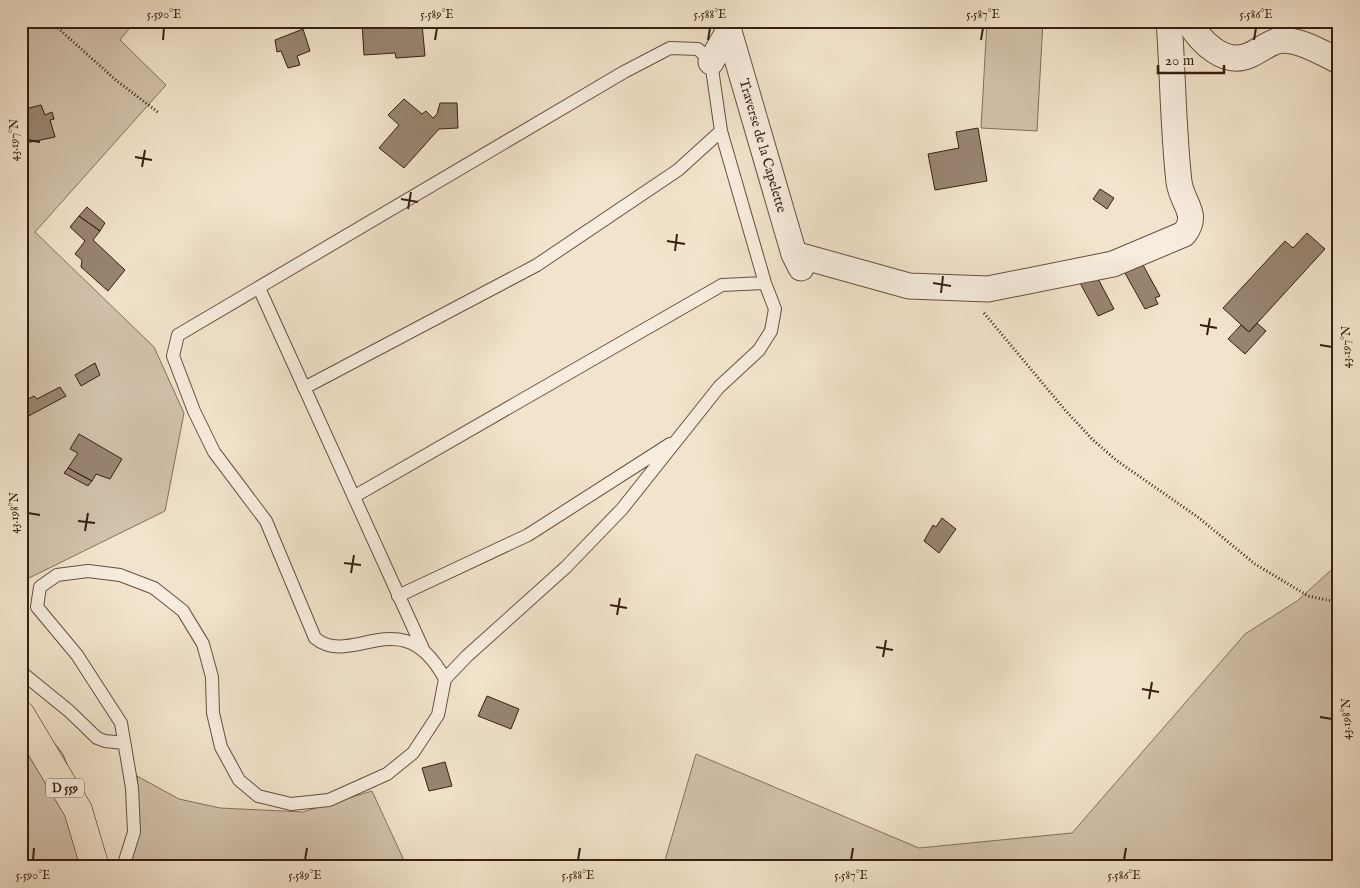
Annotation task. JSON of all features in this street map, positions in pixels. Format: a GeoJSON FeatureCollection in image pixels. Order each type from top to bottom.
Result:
{"type":"FeatureCollection","features":[{"type":"Feature","properties":{"kind":"main road","name":"D 559"},"geometry":{"type":"LineString","coordinates":[[21,715],[78,810],[95,867]]}},
{"type":"Feature","properties":{"kind":"street"},"geometry":{"type":"LineString","coordinates":[[965,289],[988,289],[1113,264],[1184,234],[1190,226],[1192,217],[1180,190],[1179,182],[1169,21]]}},
{"type":"Feature","properties":{"kind":"street"},"geometry":{"type":"LineString","coordinates":[[1188,21],[1195,33],[1214,52],[1232,58],[1248,56],[1278,41],[1313,48],[1339,61]]}},
{"type":"Feature","properties":{"kind":"street"},"geometry":{"type":"LineString","coordinates":[[710,62],[727,26]]}},
{"type":"Feature","properties":{"kind":"street","name":"Traverse de la Capelette"},"geometry":{"type":"LineString","coordinates":[[727,26],[798,261],[908,286],[965,289]]}},
{"type":"Feature","properties":{"kind":"lane"},"geometry":{"type":"LineString","coordinates":[[123,867],[134,832],[132,788],[121,722],[76,655],[37,608],[40,587],[57,575],[88,571],[120,575],[154,588],[183,611],[204,644],[212,677],[213,713],[221,747],[239,780],[258,796],[291,804],[328,800],[387,774],[413,753],[438,715],[445,680],[467,656],[566,567],[622,510],[719,387],[759,350],[771,332],[775,309],[765,283],[722,131],[710,62],[698,49],[670,48],[624,72],[178,335],[173,356],[194,411],[214,452],[266,521],[315,638],[323,644],[333,647],[395,638],[423,649]]}},
{"type":"Feature","properties":{"kind":"lane"},"geometry":{"type":"LineString","coordinates":[[304,388],[537,264],[678,170],[722,131]]}},
{"type":"Feature","properties":{"kind":"lane"},"geometry":{"type":"LineString","coordinates":[[355,496],[722,285],[765,283]]}},
{"type":"Feature","properties":{"kind":"lane"},"geometry":{"type":"LineString","coordinates":[[259,288],[423,649],[436,663],[445,680]]}},
{"type":"Feature","properties":{"kind":"lane"},"geometry":{"type":"LineString","coordinates":[[398,596],[528,535],[678,439]]}},
{"type":"Feature","properties":{"kind":"lane"},"geometry":{"type":"LineString","coordinates":[[21,672],[69,711],[97,738],[124,743]]}},
{"type":"Feature","properties":{"kind":"path"},"geometry":{"type":"LineString","coordinates":[[50,21],[118,81],[159,113]]}},
{"type":"Feature","properties":{"kind":"path"},"geometry":{"type":"LineString","coordinates":[[965,289],[1065,410],[1093,440],[1116,460],[1199,518],[1255,564],[1308,596],[1332,601],[1339,598]]}},
{"type":"Feature","properties":{"kind":"shaded area"},"geometry":{"type":"Polygon","coordinates":[[[21,21],[135,21],[120,40],[166,85],[35,232],[154,347],[184,413],[165,511],[21,582],[21,21]]]}},
{"type":"Feature","properties":{"kind":"shaded area"},"geometry":{"type":"Polygon","coordinates":[[[987,21],[1043,21],[1037,131],[981,128],[987,21]]]}},
{"type":"Feature","properties":{"kind":"shaded area"},"geometry":{"type":"Polygon","coordinates":[[[1339,563],[1339,867],[663,867],[696,754],[919,848],[1072,833],[1245,634],[1297,601],[1339,563]]]}},
{"type":"Feature","properties":{"kind":"shaded area"},"geometry":{"type":"Polygon","coordinates":[[[21,701],[63,754],[107,867],[21,867],[21,701]]]}},
{"type":"Feature","properties":{"kind":"shaded area"},"geometry":{"type":"Polygon","coordinates":[[[137,776],[179,799],[220,808],[303,812],[372,791],[407,867],[130,867],[139,825],[137,776]]]}},
{"type":"Feature","properties":{"kind":"building"},"geometry":{"type":"Polygon","coordinates":[[[385,21],[422,24],[425,56],[396,58],[395,53],[364,55],[362,23],[385,21]]]}},
{"type":"Feature","properties":{"kind":"building"},"geometry":{"type":"Polygon","coordinates":[[[303,29],[310,51],[297,56],[300,65],[288,68],[281,51],[277,52],[275,40],[303,29]]]}},
{"type":"Feature","properties":{"kind":"building"},"geometry":{"type":"Polygon","coordinates":[[[404,99],[422,114],[426,111],[433,118],[437,114],[440,103],[457,103],[458,128],[439,129],[404,168],[379,148],[399,125],[388,115],[404,99]]]}},
{"type":"Feature","properties":{"kind":"building"},"geometry":{"type":"Polygon","coordinates":[[[41,105],[45,115],[52,112],[54,119],[50,120],[55,137],[21,144],[21,126],[25,124],[21,110],[41,105]]]}},
{"type":"Feature","properties":{"kind":"building"},"geometry":{"type":"Polygon","coordinates":[[[978,128],[987,181],[935,190],[928,154],[959,148],[956,132],[978,128]]]}},
{"type":"Feature","properties":{"kind":"building"},"geometry":{"type":"Polygon","coordinates":[[[1100,189],[1114,198],[1107,209],[1093,199],[1100,189]]]}},
{"type":"Feature","properties":{"kind":"building"},"geometry":{"type":"Polygon","coordinates":[[[87,207],[105,223],[100,231],[79,216],[87,207]]]}},
{"type":"Feature","properties":{"kind":"building"},"geometry":{"type":"Polygon","coordinates":[[[79,216],[100,231],[93,240],[125,270],[108,291],[81,267],[82,260],[75,254],[85,241],[70,227],[79,216]]]}},
{"type":"Feature","properties":{"kind":"building"},"geometry":{"type":"Polygon","coordinates":[[[1307,233],[1325,249],[1249,332],[1223,308],[1285,241],[1293,248],[1307,233]]]}},
{"type":"Feature","properties":{"kind":"building"},"geometry":{"type":"Polygon","coordinates":[[[1143,265],[1160,296],[1155,298],[1158,304],[1145,309],[1125,273],[1143,265]]]}},
{"type":"Feature","properties":{"kind":"building"},"geometry":{"type":"Polygon","coordinates":[[[1096,275],[1114,309],[1098,316],[1080,283],[1096,275]]]}},
{"type":"Feature","properties":{"kind":"building"},"geometry":{"type":"Polygon","coordinates":[[[1257,323],[1266,331],[1245,354],[1228,339],[1241,325],[1249,332],[1257,323]]]}},
{"type":"Feature","properties":{"kind":"building"},"geometry":{"type":"Polygon","coordinates":[[[95,363],[100,375],[81,386],[75,375],[95,363]]]}},
{"type":"Feature","properties":{"kind":"building"},"geometry":{"type":"Polygon","coordinates":[[[60,387],[66,396],[21,420],[21,403],[34,396],[37,399],[60,387]]]}},
{"type":"Feature","properties":{"kind":"building"},"geometry":{"type":"Polygon","coordinates":[[[79,434],[122,459],[110,479],[96,474],[92,481],[68,468],[78,453],[70,449],[79,434]]]}},
{"type":"Feature","properties":{"kind":"building"},"geometry":{"type":"Polygon","coordinates":[[[68,468],[92,481],[88,486],[64,473],[68,468]]]}},
{"type":"Feature","properties":{"kind":"building"},"geometry":{"type":"Polygon","coordinates":[[[942,518],[956,529],[939,553],[924,541],[933,525],[936,527],[942,518]]]}},
{"type":"Feature","properties":{"kind":"building"},"geometry":{"type":"Polygon","coordinates":[[[487,696],[519,709],[511,729],[478,716],[487,696]]]}},
{"type":"Feature","properties":{"kind":"building"},"geometry":{"type":"Polygon","coordinates":[[[445,762],[452,786],[429,791],[422,768],[445,762]]]}}]}
